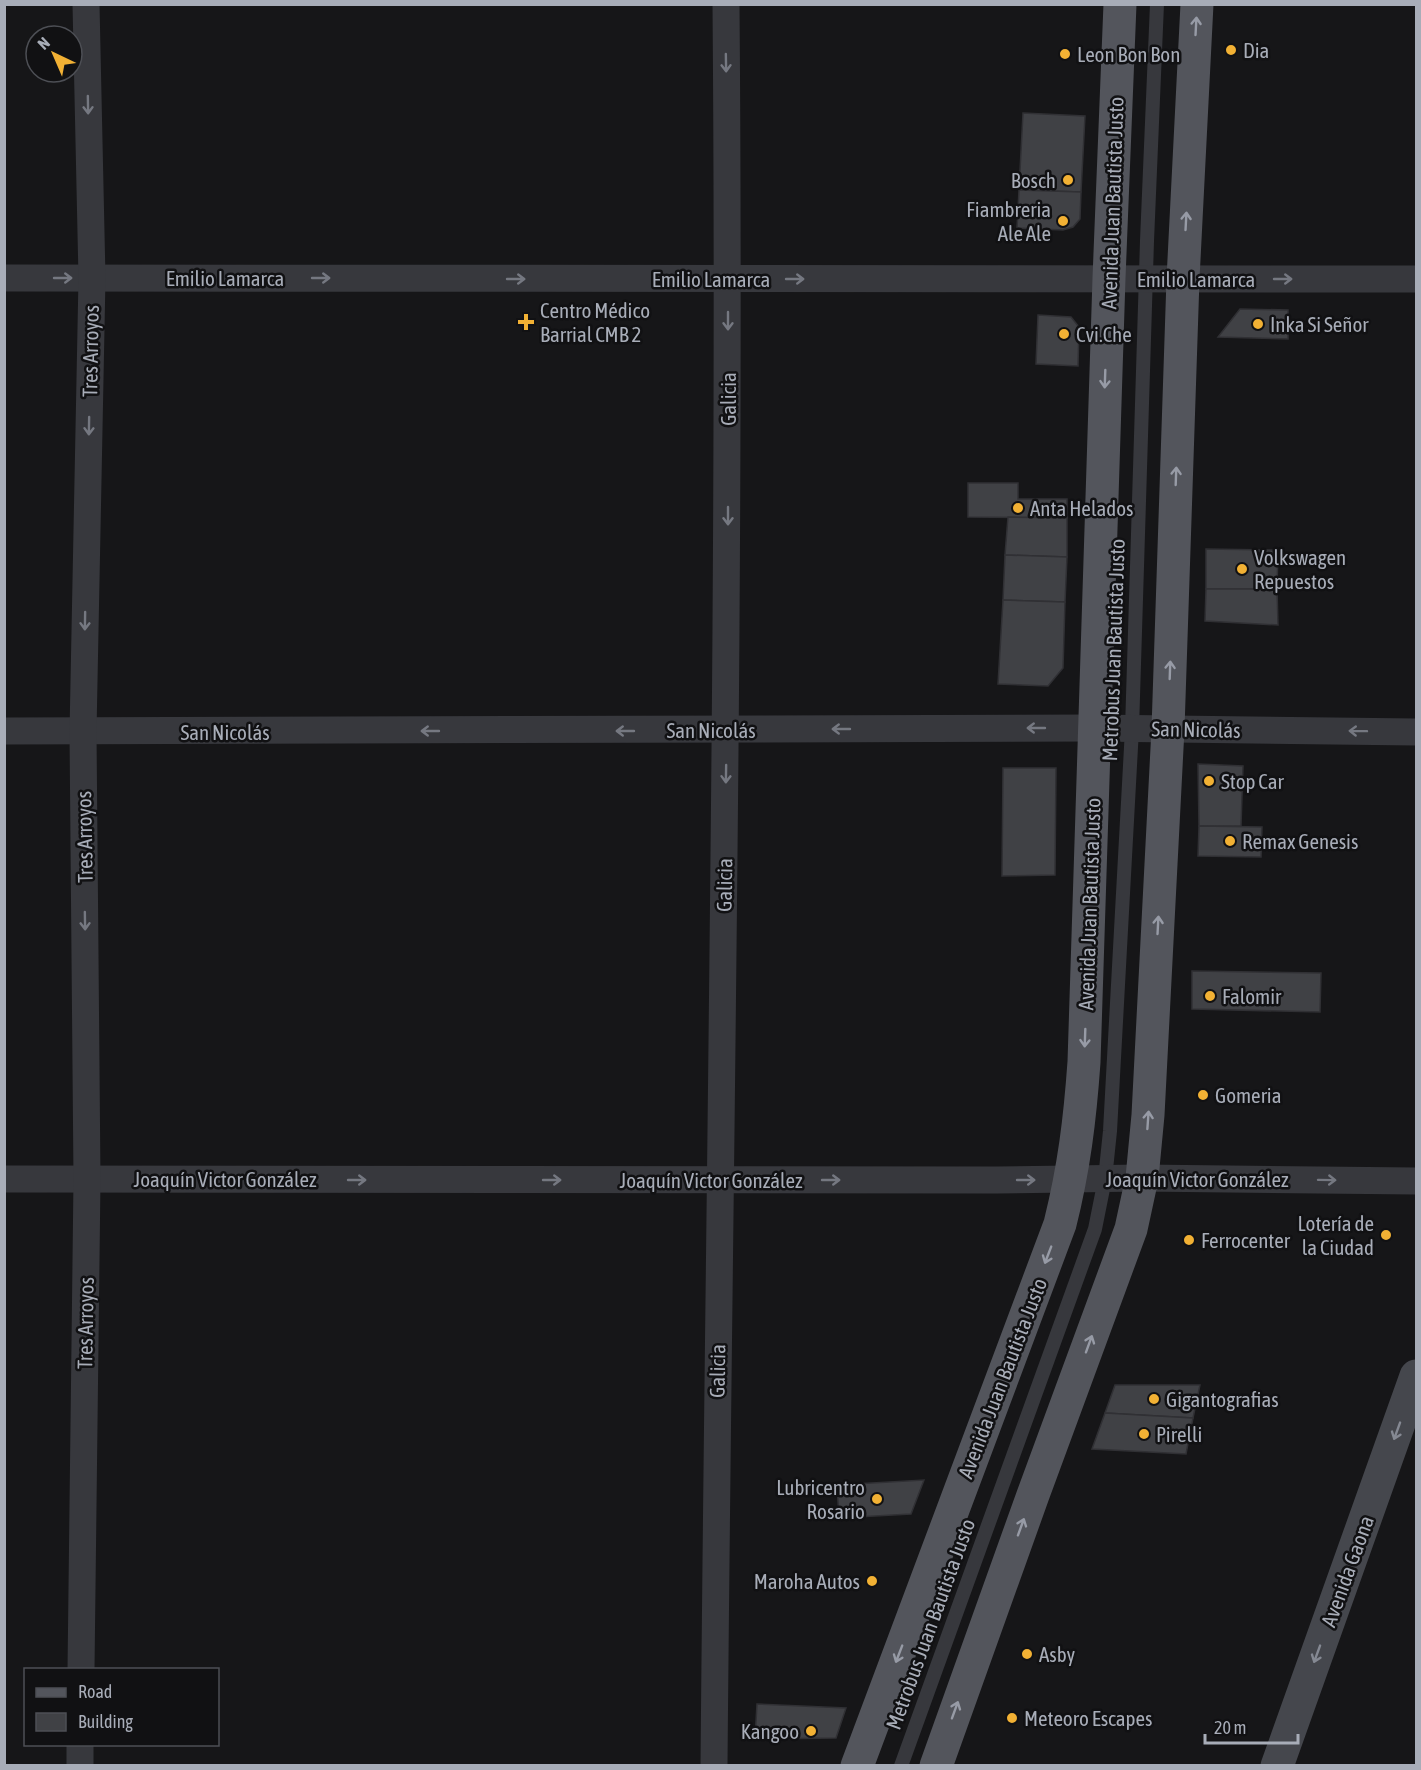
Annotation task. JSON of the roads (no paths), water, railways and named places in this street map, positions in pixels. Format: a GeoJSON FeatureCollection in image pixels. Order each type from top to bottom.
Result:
{"type":"FeatureCollection","features":[{"type":"Feature","properties":{"kind":"main road","name":"Avenida Juan Bautista Justo"},"geometry":{"type":"LineString","coordinates":[[857,1766],[1060,1224],[1071,1179],[1084,1062],[1108,278],[1120,4]]}},
{"type":"Feature","properties":{"kind":"main road"},"geometry":{"type":"LineString","coordinates":[[936,1766],[1032,1495],[1131,1228],[1142,1178],[1148,1115],[1168,729],[1183,279],[1197,4]]}},
{"type":"Feature","properties":{"kind":"main road","name":"Avenida Gaona"},"geometry":{"type":"LineString","coordinates":[[1277,1766],[1416,1376]]}},
{"type":"Feature","properties":{"kind":"street","name":"Tres Arroyos"},"geometry":{"type":"LineString","coordinates":[[81,1668],[87,1179],[83,732],[92,278],[86,4]]}},
{"type":"Feature","properties":{"kind":"street","name":"Galicia"},"geometry":{"type":"LineString","coordinates":[[714,1766],[719,1180],[727,730],[726,4]]}},
{"type":"Feature","properties":{"kind":"street","name":"Emilio Lamarca"},"geometry":{"type":"LineString","coordinates":[[4,278],[1416,279]]}},
{"type":"Feature","properties":{"kind":"street","name":"San Nicolás"},"geometry":{"type":"LineString","coordinates":[[4,731],[1094,728],[1416,732]]}},
{"type":"Feature","properties":{"kind":"street","name":"Joaquín Victor González"},"geometry":{"type":"LineString","coordinates":[[4,1179],[1142,1178],[1416,1181]]}},
{"type":"Feature","properties":{"kind":"street"},"geometry":{"type":"LineString","coordinates":[[80,1746],[80,1766]]}},
{"type":"Feature","properties":{"kind":"lane","name":"Metrobus Juan Bautista Justo"},"geometry":{"type":"LineString","coordinates":[[901,1766],[1095,1229],[1105,1179],[1111,1119],[1132,729],[1157,4]]}},
{"type":"Feature","properties":{"kind":"place","name":"Dia"},"geometry":{"type":"Point","coordinates":[1231,50]}},
{"type":"Feature","properties":{"kind":"place","name":"Leon Bon Bon"},"geometry":{"type":"Point","coordinates":[1065,54]}},
{"type":"Feature","properties":{"kind":"place","name":"Bosch"},"geometry":{"type":"Point","coordinates":[1068,180]}},
{"type":"Feature","properties":{"kind":"place","name":"Fiambreria Ale Ale"},"geometry":{"type":"Point","coordinates":[1063,221]}},
{"type":"Feature","properties":{"kind":"place","name":"Centro Médico Barrial CMB 2"},"geometry":{"type":"Point","coordinates":[526,322]}},
{"type":"Feature","properties":{"kind":"place","name":"Inka Si Señor"},"geometry":{"type":"Point","coordinates":[1258,324]}},
{"type":"Feature","properties":{"kind":"place","name":"Cvi.Che"},"geometry":{"type":"Point","coordinates":[1064,334]}},
{"type":"Feature","properties":{"kind":"place","name":"Anta Helados"},"geometry":{"type":"Point","coordinates":[1018,508]}},
{"type":"Feature","properties":{"kind":"place","name":"Volkswagen Repuestos"},"geometry":{"type":"Point","coordinates":[1242,569]}},
{"type":"Feature","properties":{"kind":"place","name":"Stop Car"},"geometry":{"type":"Point","coordinates":[1209,781]}},
{"type":"Feature","properties":{"kind":"place","name":"Remax Genesis"},"geometry":{"type":"Point","coordinates":[1230,841]}},
{"type":"Feature","properties":{"kind":"place","name":"Falomir"},"geometry":{"type":"Point","coordinates":[1210,996]}},
{"type":"Feature","properties":{"kind":"place","name":"Gomeria"},"geometry":{"type":"Point","coordinates":[1203,1095]}},
{"type":"Feature","properties":{"kind":"place","name":"Lotería de la Ciudad"},"geometry":{"type":"Point","coordinates":[1386,1235]}},
{"type":"Feature","properties":{"kind":"place","name":"Ferrocenter"},"geometry":{"type":"Point","coordinates":[1189,1240]}},
{"type":"Feature","properties":{"kind":"place","name":"Gigantografias"},"geometry":{"type":"Point","coordinates":[1154,1399]}},
{"type":"Feature","properties":{"kind":"place","name":"Pirelli"},"geometry":{"type":"Point","coordinates":[1144,1434]}},
{"type":"Feature","properties":{"kind":"place","name":"Lubricentro Rosario"},"geometry":{"type":"Point","coordinates":[877,1499]}},
{"type":"Feature","properties":{"kind":"place","name":"Maroha Autos"},"geometry":{"type":"Point","coordinates":[872,1581]}},
{"type":"Feature","properties":{"kind":"place","name":"Asby"},"geometry":{"type":"Point","coordinates":[1027,1654]}},
{"type":"Feature","properties":{"kind":"place","name":"Meteoro Escapes"},"geometry":{"type":"Point","coordinates":[1012,1718]}},
{"type":"Feature","properties":{"kind":"place","name":"Kangoo"},"geometry":{"type":"Point","coordinates":[811,1731]}}]}
